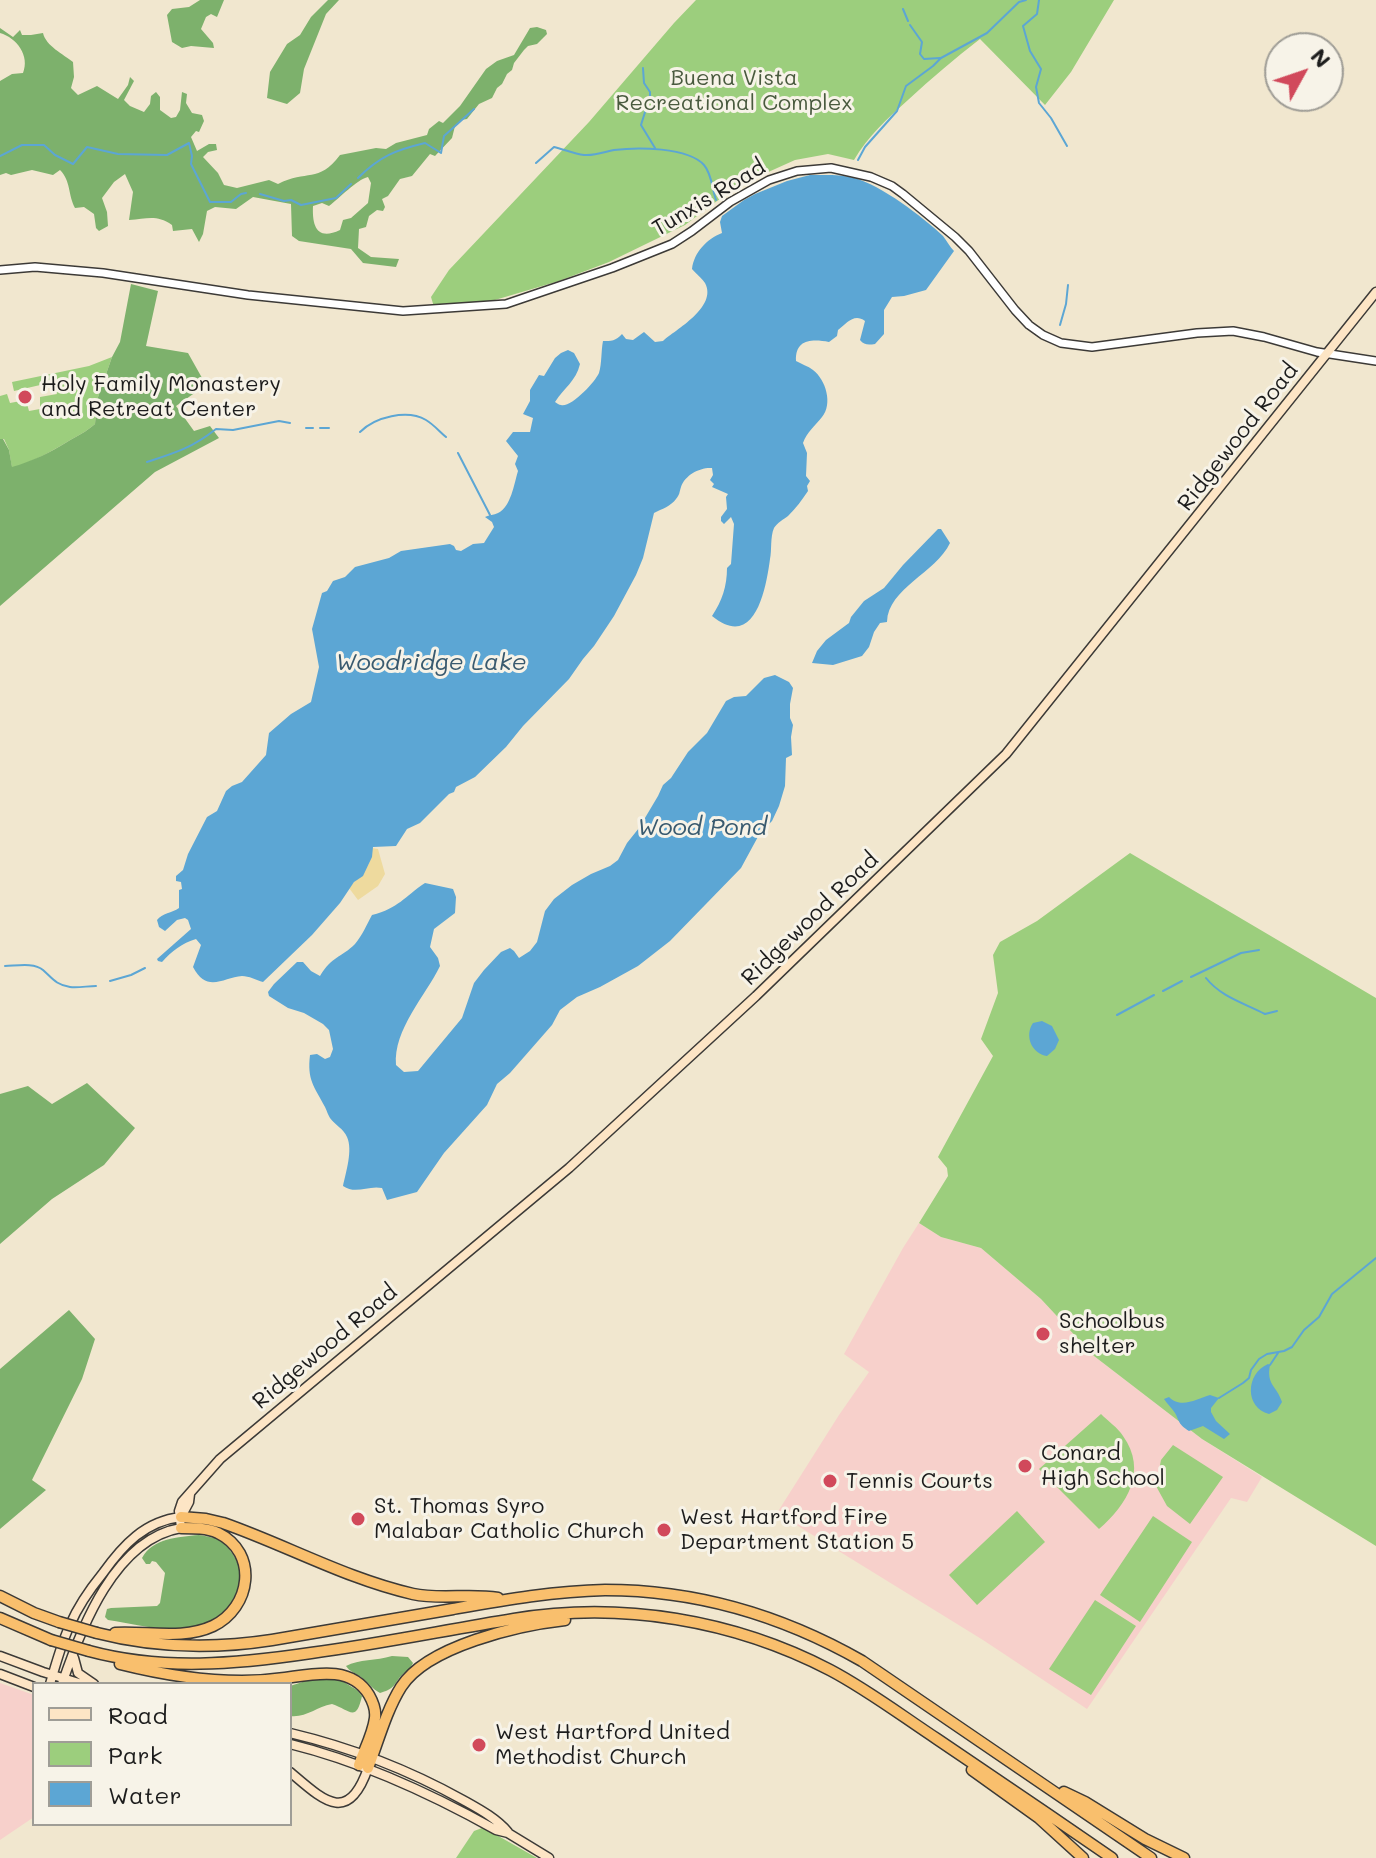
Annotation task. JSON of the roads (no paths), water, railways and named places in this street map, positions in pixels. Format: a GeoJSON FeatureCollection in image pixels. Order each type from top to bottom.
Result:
{"type":"FeatureCollection","features":[{"type":"Feature","properties":{"kind":"highway"},"geometry":{"type":"LineString","coordinates":[[181,1523],[206,1519],[223,1523],[404,1592],[508,1599]]}},
{"type":"Feature","properties":{"kind":"highway"},"geometry":{"type":"LineString","coordinates":[[100,1634],[192,1632],[219,1623],[235,1609],[244,1593],[247,1579],[239,1551],[214,1531],[181,1523]]}},
{"type":"Feature","properties":{"kind":"highway"},"geometry":{"type":"LineString","coordinates":[[0,1596],[34,1613],[100,1634],[174,1645],[239,1644],[572,1591],[635,1591],[701,1599],[790,1626],[835,1646],[878,1671],[1151,1858]]}},
{"type":"Feature","properties":{"kind":"highway"},"geometry":{"type":"LineString","coordinates":[[365,1762],[399,1689],[429,1660],[520,1628],[607,1613]]}},
{"type":"Feature","properties":{"kind":"highway"},"geometry":{"type":"LineString","coordinates":[[0,1618],[51,1640],[93,1652],[164,1663],[238,1663],[361,1646],[527,1617],[564,1614],[643,1615],[714,1627],[786,1650],[848,1680],[1112,1858]]}},
{"type":"Feature","properties":{"kind":"highway"},"geometry":{"type":"LineString","coordinates":[[93,1652],[124,1665],[208,1679],[250,1681],[325,1673],[349,1677],[364,1688],[375,1708],[365,1762]]}},
{"type":"Feature","properties":{"kind":"highway"},"geometry":{"type":"LineString","coordinates":[[928,1733],[962,1763],[1039,1818],[1083,1858]]}},
{"type":"Feature","properties":{"kind":"highway"},"geometry":{"type":"LineString","coordinates":[[1045,1785],[1081,1800],[1145,1839],[1184,1858]]}},
{"type":"Feature","properties":{"kind":"main road","name":"Ridgewood Road"},"geometry":{"type":"LineString","coordinates":[[181,1523],[179,1509],[183,1500],[207,1471],[578,1159],[756,996],[1006,754],[1376,292]]}},
{"type":"Feature","properties":{"kind":"main road"},"geometry":{"type":"LineString","coordinates":[[51,1680],[62,1644],[77,1611],[121,1548],[147,1528],[161,1522],[181,1523]]}},
{"type":"Feature","properties":{"kind":"main road"},"geometry":{"type":"LineString","coordinates":[[0,1656],[51,1680],[62,1681],[100,1597],[128,1558],[150,1539],[181,1523]]}},
{"type":"Feature","properties":{"kind":"main road"},"geometry":{"type":"LineString","coordinates":[[75,1650],[76,1670],[90,1682]]}},
{"type":"Feature","properties":{"kind":"main road"},"geometry":{"type":"LineString","coordinates":[[0,1674],[32,1686]]}},
{"type":"Feature","properties":{"kind":"main road"},"geometry":{"type":"LineString","coordinates":[[292,1734],[365,1762]]}},
{"type":"Feature","properties":{"kind":"main road"},"geometry":{"type":"LineString","coordinates":[[292,1744],[412,1775],[458,1797],[549,1858]]}},
{"type":"Feature","properties":{"kind":"main road"},"geometry":{"type":"LineString","coordinates":[[292,1774],[324,1800],[336,1803],[356,1795],[361,1787],[365,1762]]}},
{"type":"Feature","properties":{"kind":"street","name":"Tunxis Road"},"geometry":{"type":"LineString","coordinates":[[0,270],[35,267],[103,273],[248,295],[403,311],[506,304],[672,244],[730,202],[769,180],[806,169],[831,168],[881,180],[903,194],[969,251],[1029,325],[1061,343],[1092,347],[1233,331],[1376,361]]}},
{"type":"Feature","properties":{"kind":"water","name":"Woodridge Lake"},"geometry":{"type":"Polygon","coordinates":[[[810,175],[849,177],[876,187],[924,220],[943,236],[954,251],[926,290],[892,297],[884,310],[884,334],[875,344],[860,340],[865,321],[857,318],[838,330],[837,336],[829,342],[811,341],[798,348],[796,361],[813,370],[821,380],[827,406],[803,443],[807,453],[806,476],[810,481],[808,491],[774,528],[765,585],[756,612],[739,626],[727,625],[712,616],[721,599],[727,568],[731,564],[734,524],[731,517],[724,524],[721,521],[727,509],[728,494],[712,487],[712,468],[703,469],[686,479],[674,501],[654,513],[636,575],[614,616],[569,679],[475,777],[456,787],[420,823],[407,829],[396,846],[373,847],[363,876],[354,882],[312,935],[263,982],[242,976],[216,982],[204,980],[193,967],[201,945],[196,939],[178,948],[162,962],[158,961],[191,929],[185,918],[177,920],[165,931],[159,927],[157,920],[179,908],[179,890],[182,889],[176,876],[183,870],[207,817],[217,811],[226,791],[242,782],[266,755],[269,733],[311,702],[319,667],[312,629],[322,593],[333,581],[345,577],[355,567],[389,558],[401,551],[450,544],[461,551],[473,544],[484,543],[494,527],[485,517],[496,514],[506,506],[518,471],[515,464],[518,456],[506,441],[513,432],[530,432],[533,418],[523,414],[530,401],[530,390],[539,375],[544,376],[561,353],[568,350],[574,353],[580,364],[578,370],[555,402],[565,405],[582,394],[597,377],[603,341],[613,340],[622,334],[626,339],[633,340],[644,332],[655,342],[663,341],[693,317],[706,301],[705,283],[692,269],[702,247],[722,233],[722,216],[755,194],[810,175]]]}},
{"type":"Feature","properties":{"kind":"water"},"geometry":{"type":"Polygon","coordinates":[[[938,529],[950,543],[943,554],[895,600],[887,622],[880,623],[862,656],[833,665],[812,663],[826,640],[849,623],[864,601],[884,588],[938,529]]]}},
{"type":"Feature","properties":{"kind":"water","name":"Wood Pond"},"geometry":{"type":"Polygon","coordinates":[[[775,675],[789,682],[793,688],[790,704],[792,755],[786,758],[785,786],[779,806],[741,868],[670,941],[638,966],[577,997],[560,1010],[552,1025],[497,1084],[487,1105],[444,1153],[417,1192],[387,1200],[382,1188],[353,1190],[343,1186],[349,1142],[329,1117],[310,1071],[310,1055],[317,1054],[325,1059],[330,1057],[333,1049],[329,1030],[304,1013],[288,1008],[269,996],[268,992],[274,984],[297,962],[303,962],[320,976],[324,969],[355,944],[372,915],[395,905],[425,883],[453,889],[455,913],[434,929],[430,947],[440,966],[405,1026],[396,1052],[396,1065],[404,1072],[418,1071],[462,1018],[474,983],[501,952],[510,948],[519,958],[530,951],[537,942],[545,911],[554,899],[572,885],[618,860],[663,785],[707,733],[726,701],[746,696],[764,678],[775,675]]]}},
{"type":"Feature","properties":{"kind":"water"},"geometry":{"type":"Polygon","coordinates":[[[1042,1021],[1052,1026],[1059,1040],[1047,1056],[1037,1052],[1031,1044],[1029,1033],[1033,1023],[1042,1021]]]}},
{"type":"Feature","properties":{"kind":"water"},"geometry":{"type":"Polygon","coordinates":[[[1268,1364],[1271,1381],[1282,1402],[1277,1410],[1269,1414],[1255,1405],[1251,1390],[1255,1375],[1268,1364]]]}},
{"type":"Feature","properties":{"kind":"water"},"geometry":{"type":"Polygon","coordinates":[[[1210,1395],[1219,1398],[1211,1412],[1230,1434],[1224,1439],[1203,1426],[1189,1431],[1181,1425],[1164,1399],[1169,1397],[1184,1403],[1210,1395]]]}},
{"type":"Feature","properties":{"kind":"waterway"},"geometry":{"type":"LineString","coordinates":[[858,160],[865,147],[897,111],[906,86],[941,58],[987,33],[1019,2],[1026,0]]}},
{"type":"Feature","properties":{"kind":"waterway"},"geometry":{"type":"LineString","coordinates":[[1039,0],[1037,14],[1023,26],[1030,51],[1041,69],[1036,87],[1039,103],[1067,146]]}},
{"type":"Feature","properties":{"kind":"waterway"},"geometry":{"type":"LineString","coordinates":[[903,9],[908,21]]}},
{"type":"Feature","properties":{"kind":"waterway"},"geometry":{"type":"LineString","coordinates":[[910,25],[922,42],[920,54],[924,59],[940,58]]}},
{"type":"Feature","properties":{"kind":"waterway"},"geometry":{"type":"LineString","coordinates":[[643,68],[644,83],[650,96],[641,125],[655,148]]}},
{"type":"Feature","properties":{"kind":"waterway"},"geometry":{"type":"LineString","coordinates":[[358,178],[381,159],[405,148],[425,143],[441,153],[444,136],[474,109]]}},
{"type":"Feature","properties":{"kind":"waterway"},"geometry":{"type":"LineString","coordinates":[[0,156],[22,145],[44,145],[73,164],[87,147],[118,154],[167,155],[189,143],[191,164],[210,202],[231,202],[246,193]]}},
{"type":"Feature","properties":{"kind":"waterway"},"geometry":{"type":"LineString","coordinates":[[536,163],[554,147],[588,155],[636,149],[675,152],[704,165],[716,200]]}},
{"type":"Feature","properties":{"kind":"waterway"},"geometry":{"type":"LineString","coordinates":[[260,194],[301,205],[336,198],[351,184]]}},
{"type":"Feature","properties":{"kind":"waterway"},"geometry":{"type":"LineString","coordinates":[[1060,325],[1068,285]]}},
{"type":"Feature","properties":{"kind":"waterway"},"geometry":{"type":"LineString","coordinates":[[360,432],[382,419],[410,415],[426,420],[446,437]]}},
{"type":"Feature","properties":{"kind":"waterway"},"geometry":{"type":"LineString","coordinates":[[147,462],[183,449],[216,429],[233,430],[279,421],[290,423]]}},
{"type":"Feature","properties":{"kind":"waterway"},"geometry":{"type":"LineString","coordinates":[[306,428],[313,428]]}},
{"type":"Feature","properties":{"kind":"waterway"},"geometry":{"type":"LineString","coordinates":[[320,428],[329,428]]}},
{"type":"Feature","properties":{"kind":"waterway"},"geometry":{"type":"LineString","coordinates":[[458,453],[490,515]]}},
{"type":"Feature","properties":{"kind":"waterway"},"geometry":{"type":"LineString","coordinates":[[1191,977],[1241,953],[1259,950]]}},
{"type":"Feature","properties":{"kind":"waterway"},"geometry":{"type":"LineString","coordinates":[[5,966],[35,966],[65,986],[96,986]]}},
{"type":"Feature","properties":{"kind":"waterway"},"geometry":{"type":"LineString","coordinates":[[110,981],[145,968]]}},
{"type":"Feature","properties":{"kind":"waterway"},"geometry":{"type":"LineString","coordinates":[[1206,978],[1226,995],[1265,1014],[1277,1011]]}},
{"type":"Feature","properties":{"kind":"waterway"},"geometry":{"type":"LineString","coordinates":[[1163,991],[1182,981]]}},
{"type":"Feature","properties":{"kind":"waterway"},"geometry":{"type":"LineString","coordinates":[[1117,1015],[1154,995]]}},
{"type":"Feature","properties":{"kind":"waterway"},"geometry":{"type":"LineString","coordinates":[[1219,1398],[1249,1378],[1259,1359],[1292,1347],[1304,1330],[1319,1317],[1332,1294],[1376,1258]]}},
{"type":"Feature","properties":{"kind":"waterway"},"geometry":{"type":"LineString","coordinates":[[1270,1365],[1278,1353]]}},
{"type":"Feature","properties":{"kind":"place","name":"Holy Family Monastery and Retreat Center"},"geometry":{"type":"Point","coordinates":[25,397]}},
{"type":"Feature","properties":{"kind":"place","name":"Schoolbus shelter"},"geometry":{"type":"Point","coordinates":[1043,1334]}},
{"type":"Feature","properties":{"kind":"place","name":"Conard High School"},"geometry":{"type":"Point","coordinates":[1025,1466]}},
{"type":"Feature","properties":{"kind":"place","name":"Tennis Courts"},"geometry":{"type":"Point","coordinates":[830,1481]}},
{"type":"Feature","properties":{"kind":"place","name":"St. Thomas Syro Malabar Catholic Church"},"geometry":{"type":"Point","coordinates":[358,1519]}},
{"type":"Feature","properties":{"kind":"place","name":"West Hartford Fire Department Station 5"},"geometry":{"type":"Point","coordinates":[664,1530]}},
{"type":"Feature","properties":{"kind":"place","name":"West Hartford United Methodist Church"},"geometry":{"type":"Point","coordinates":[479,1745]}},
{"type":"Feature","properties":{"kind":"park label","name":"Buena Vista Recreational Complex"},"geometry":{"type":"Point","coordinates":[734,90]}}]}
